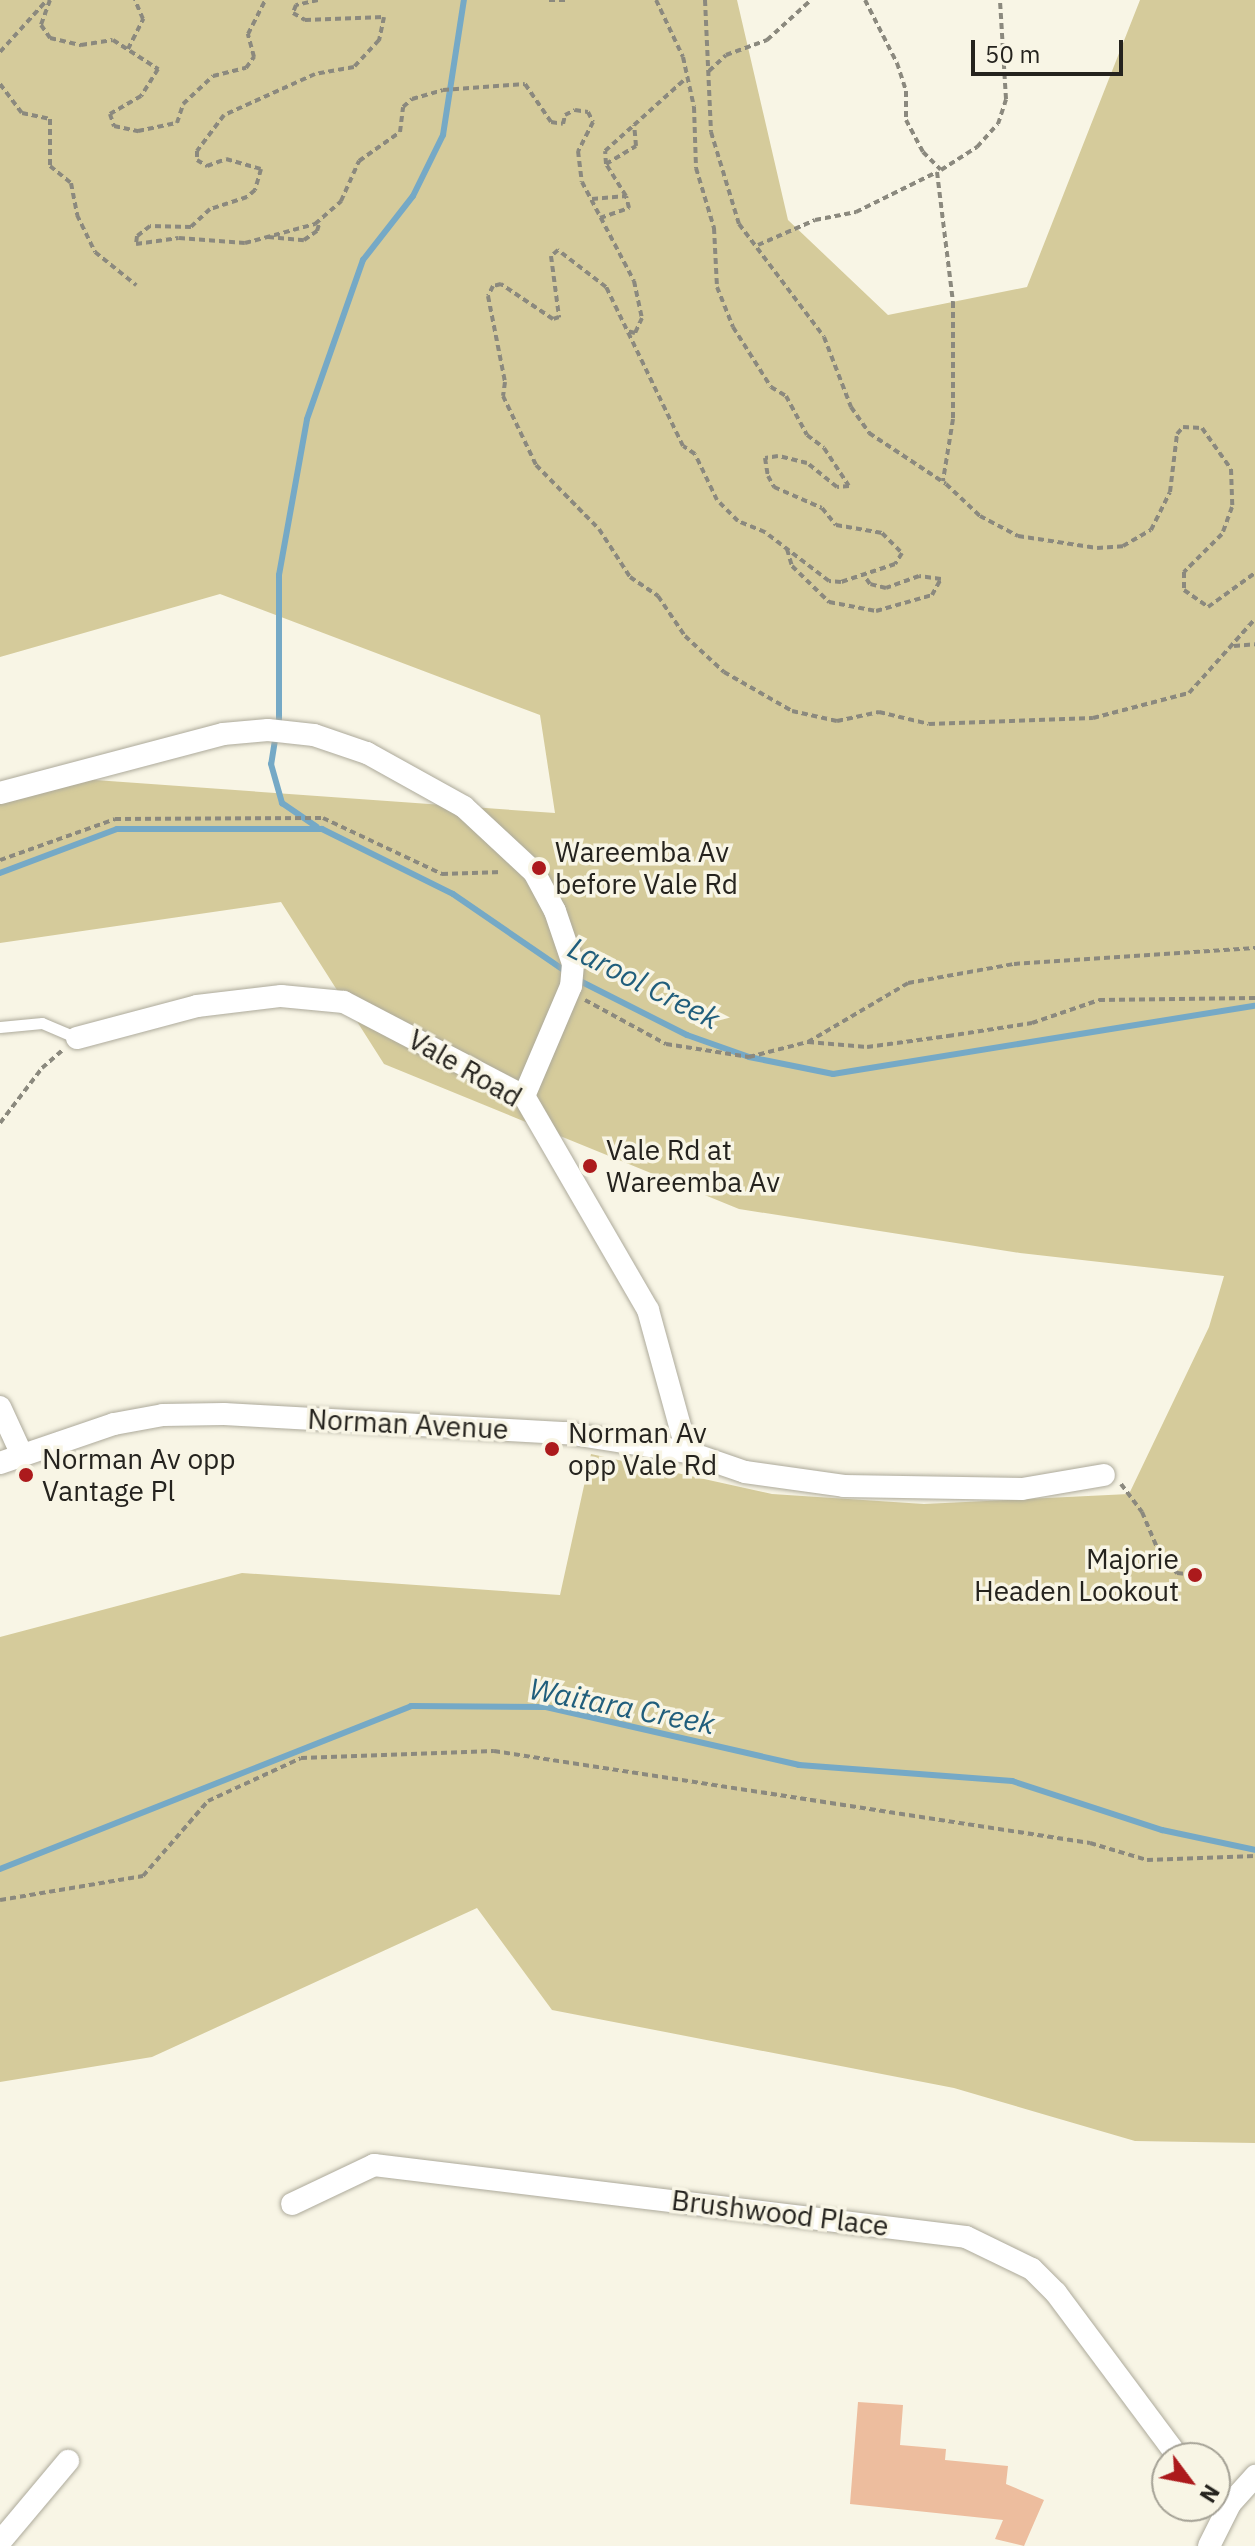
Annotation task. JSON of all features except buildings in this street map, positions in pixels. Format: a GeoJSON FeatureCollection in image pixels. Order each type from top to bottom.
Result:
{"type":"FeatureCollection","features":[{"type":"Feature","properties":{"kind":"street"},"geometry":{"type":"LineString","coordinates":[[0,793],[223,734],[268,730],[314,735],[367,753],[464,807],[534,872],[572,957],[570,989],[524,1096]]}},
{"type":"Feature","properties":{"kind":"street","name":"Vale Road"},"geometry":{"type":"LineString","coordinates":[[77,1038],[197,1006],[281,996],[344,1002],[524,1096],[648,1310],[687,1452]]}},
{"type":"Feature","properties":{"kind":"street"},"geometry":{"type":"LineString","coordinates":[[0,1407],[22,1455]]}},
{"type":"Feature","properties":{"kind":"street","name":"Norman Avenue"},"geometry":{"type":"LineString","coordinates":[[0,1463],[114,1424],[224,1414],[566,1433],[687,1452],[745,1472],[844,1486],[1022,1489],[1104,1475]]}},
{"type":"Feature","properties":{"kind":"street","name":"Brushwood Place"},"geometry":{"type":"LineString","coordinates":[[292,2204],[374,2165],[966,2237],[1032,2269],[1056,2293],[1167,2442]]}},
{"type":"Feature","properties":{"kind":"street"},"geometry":{"type":"LineString","coordinates":[[0,2542],[68,2461]]}},
{"type":"Feature","properties":{"kind":"street"},"geometry":{"type":"LineString","coordinates":[[1231,2493],[1255,2476]]}},
{"type":"Feature","properties":{"kind":"street"},"geometry":{"type":"LineString","coordinates":[[1209,2546],[1216,2522]]}},
{"type":"Feature","properties":{"kind":"lane"},"geometry":{"type":"LineString","coordinates":[[0,1027],[42,1023],[77,1038]]}},
{"type":"Feature","properties":{"kind":"path"},"geometry":{"type":"LineString","coordinates":[[49,0],[41,25],[50,38],[81,45],[113,40],[158,69],[141,96],[110,114],[109,121],[138,131],[177,123],[183,104],[213,76],[246,68],[254,57],[248,34],[265,0]]}},
{"type":"Feature","properties":{"kind":"path"},"geometry":{"type":"LineString","coordinates":[[0,52],[49,0]]}},
{"type":"Feature","properties":{"kind":"path"},"geometry":{"type":"LineString","coordinates":[[128,49],[143,19],[135,0]]}},
{"type":"Feature","properties":{"kind":"path"},"geometry":{"type":"LineString","coordinates":[[318,0],[296,5],[293,13],[305,20],[384,17],[379,40],[354,67],[315,74],[224,115],[197,151],[197,160],[207,166],[226,159],[261,169],[255,190],[247,197],[210,209],[191,227],[150,226],[135,241],[140,247],[179,238],[245,243],[321,219],[341,201],[359,161],[400,132],[403,107],[412,99],[443,90],[488,90],[509,82],[525,84],[551,122],[563,124],[565,115],[575,110],[588,112],[593,122],[578,151],[582,182],[634,281],[642,318],[635,333],[627,331]]}},
{"type":"Feature","properties":{"kind":"path"},"geometry":{"type":"LineString","coordinates":[[549,0],[569,0]]}},
{"type":"Feature","properties":{"kind":"path"},"geometry":{"type":"LineString","coordinates":[[656,0],[671,22],[684,80],[694,107],[696,168],[714,228],[717,287],[733,327],[771,387],[786,396],[807,435],[824,448],[849,486],[837,487],[807,463],[778,456],[765,458],[768,476],[774,487],[822,508],[836,525],[882,533],[902,553],[902,561],[829,581],[797,561],[786,546],[738,521],[717,500],[705,469],[683,446],[606,287],[558,250],[551,256],[559,317],[553,319],[501,284],[493,286],[488,296],[505,382],[503,396],[536,465],[599,529],[630,577],[658,596],[685,636],[757,694],[792,711],[837,721],[879,712],[929,724],[1093,718],[1189,693],[1255,619]]}},
{"type":"Feature","properties":{"kind":"path"},"geometry":{"type":"LineString","coordinates":[[705,0],[711,132],[739,224],[758,245],[824,337],[851,407],[869,433],[943,481],[980,516],[1018,536],[1097,548],[1123,546],[1151,530],[1170,492],[1177,434],[1183,427],[1202,428],[1231,469],[1232,507],[1222,534],[1184,572],[1184,590],[1208,607],[1255,573]]}},
{"type":"Feature","properties":{"kind":"path"},"geometry":{"type":"LineString","coordinates":[[709,71],[726,55],[767,40],[811,0]]}},
{"type":"Feature","properties":{"kind":"path"},"geometry":{"type":"LineString","coordinates":[[865,0],[897,63],[906,91],[906,120],[923,152],[939,171],[953,302],[953,419],[943,481]]}},
{"type":"Feature","properties":{"kind":"path"},"geometry":{"type":"LineString","coordinates":[[758,245],[815,220],[856,212],[939,171],[977,147],[998,124],[1006,99],[1000,0]]}},
{"type":"Feature","properties":{"kind":"path"},"geometry":{"type":"LineString","coordinates":[[600,218],[629,208],[626,196],[606,164],[605,151],[684,80]]}},
{"type":"Feature","properties":{"kind":"path"},"geometry":{"type":"LineString","coordinates":[[0,84],[22,113],[50,119],[50,166],[71,183],[77,215],[95,252],[136,285]]}},
{"type":"Feature","properties":{"kind":"path"},"geometry":{"type":"LineString","coordinates":[[606,164],[636,146],[634,125]]}},
{"type":"Feature","properties":{"kind":"path"},"geometry":{"type":"LineString","coordinates":[[592,199],[626,196]]}},
{"type":"Feature","properties":{"kind":"path"},"geometry":{"type":"LineString","coordinates":[[267,237],[304,240],[317,231],[321,219]]}},
{"type":"Feature","properties":{"kind":"path"},"geometry":{"type":"LineString","coordinates":[[786,546],[792,566],[829,602],[876,611],[932,595],[941,579],[919,576],[886,588],[870,584],[863,574]]}},
{"type":"Feature","properties":{"kind":"path"},"geometry":{"type":"LineString","coordinates":[[1234,646],[1255,644]]}},
{"type":"Feature","properties":{"kind":"path"},"geometry":{"type":"LineString","coordinates":[[0,860],[115,819],[323,818],[442,874],[534,872]]}},
{"type":"Feature","properties":{"kind":"path"},"geometry":{"type":"LineString","coordinates":[[570,989],[666,1044],[749,1057],[808,1042],[908,983],[1014,964],[1255,948]]}},
{"type":"Feature","properties":{"kind":"path"},"geometry":{"type":"LineString","coordinates":[[808,1042],[867,1047],[935,1038],[1032,1023],[1099,1000],[1255,998]]}},
{"type":"Feature","properties":{"kind":"path"},"geometry":{"type":"LineString","coordinates":[[0,1123],[42,1068],[77,1038]]}},
{"type":"Feature","properties":{"kind":"path"},"geometry":{"type":"LineString","coordinates":[[1104,1475],[1123,1485],[1161,1557],[1177,1573],[1195,1575]]}},
{"type":"Feature","properties":{"kind":"path"},"geometry":{"type":"LineString","coordinates":[[0,1900],[143,1876],[208,1801],[301,1758],[494,1751],[1090,1843],[1147,1860],[1255,1856]]}},
{"type":"Feature","properties":{"kind":"shaded area"},"geometry":{"type":"Polygon","coordinates":[[[0,0],[737,0],[788,220],[888,315],[1027,287],[1140,0],[1255,0],[1255,2143],[1135,2141],[954,2088],[552,2010],[477,1908],[152,2057],[0,2082],[0,1637],[242,1573],[560,1595],[591,1454],[772,1494],[924,1504],[1129,1494],[1209,1327],[1224,1276],[1020,1253],[739,1209],[384,1064],[281,902],[0,943],[0,785],[39,776],[555,813],[540,715],[220,594],[0,657],[0,0]]]}},
{"type":"Feature","properties":{"kind":"waterway"},"geometry":{"type":"LineString","coordinates":[[279,720],[279,575],[307,419],[363,260],[413,196],[443,135],[464,0]]}},
{"type":"Feature","properties":{"kind":"waterway"},"geometry":{"type":"LineString","coordinates":[[275,740],[271,764],[282,803],[317,827]]}},
{"type":"Feature","properties":{"kind":"waterway","name":"Larool Creek"},"geometry":{"type":"LineString","coordinates":[[0,873],[117,829],[322,829],[453,894],[568,973]]}},
{"type":"Feature","properties":{"kind":"waterway","name":"Larool Creek"},"geometry":{"type":"LineString","coordinates":[[578,980],[687,1035],[749,1057],[833,1074],[1255,1006]]}},
{"type":"Feature","properties":{"kind":"waterway","name":"Waitara Creek"},"geometry":{"type":"LineString","coordinates":[[0,1869],[411,1706],[546,1707],[799,1765],[1012,1781],[1162,1830],[1255,1850]]}},
{"type":"Feature","properties":{"kind":"place","name":"Wareemba Av before Vale Rd"},"geometry":{"type":"Point","coordinates":[539,868]}},
{"type":"Feature","properties":{"kind":"place","name":"Vale Rd at Wareemba Av"},"geometry":{"type":"Point","coordinates":[590,1166]}},
{"type":"Feature","properties":{"kind":"place","name":"Norman Av opp Vale Rd"},"geometry":{"type":"Point","coordinates":[552,1449]}},
{"type":"Feature","properties":{"kind":"place","name":"Norman Av opp Vantage Pl"},"geometry":{"type":"Point","coordinates":[26,1475]}},
{"type":"Feature","properties":{"kind":"place","name":"Majorie Headen Lookout"},"geometry":{"type":"Point","coordinates":[1195,1575]}}]}
